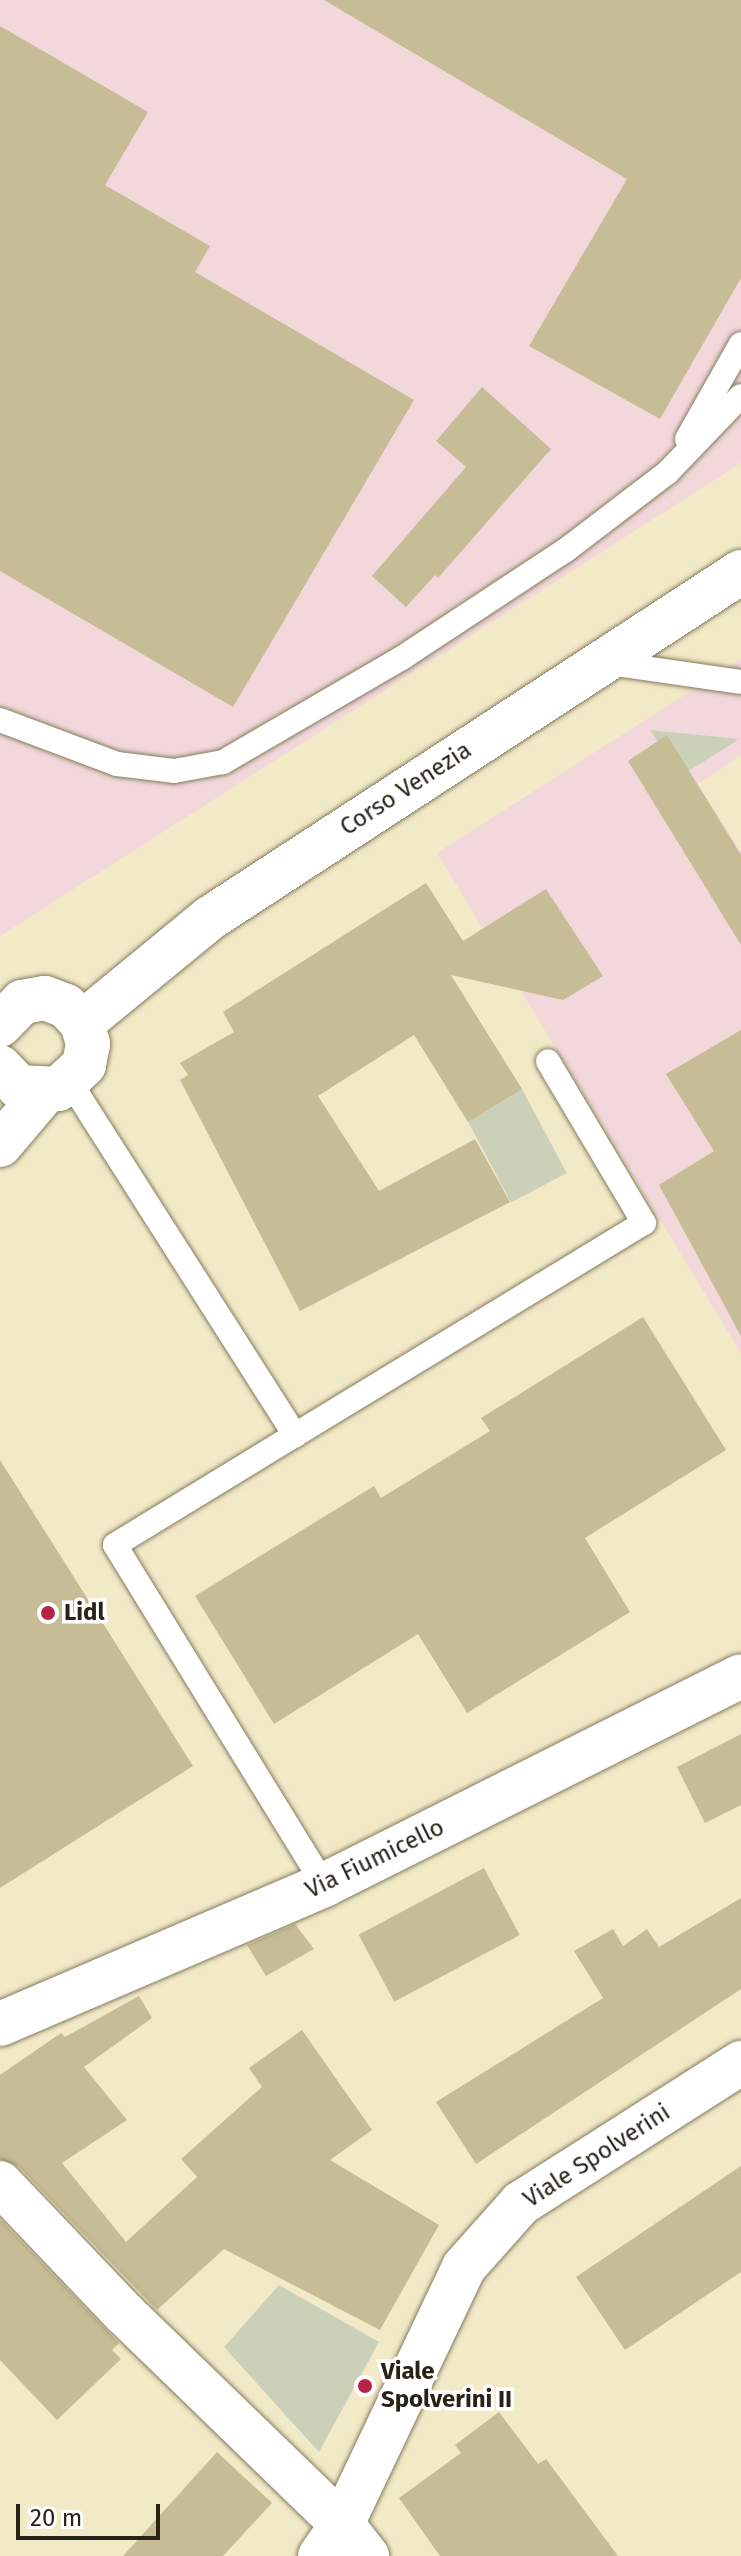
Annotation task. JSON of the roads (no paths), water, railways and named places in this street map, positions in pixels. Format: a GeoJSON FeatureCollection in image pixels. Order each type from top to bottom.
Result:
{"type":"FeatureCollection","features":[{"type":"Feature","properties":{"kind":"street","name":"Corso Venezia"},"geometry":{"type":"LineString","coordinates":[[82,1023],[210,918],[741,572]]}},
{"type":"Feature","properties":{"kind":"street"},"geometry":{"type":"LineString","coordinates":[[0,1025],[22,1002],[45,998],[66,1006],[82,1023],[88,1044],[84,1065],[24,1080],[0,1145]]}},
{"type":"Feature","properties":{"kind":"street","name":"Via Fiumicello"},"geometry":{"type":"LineString","coordinates":[[0,2024],[324,1885],[741,1676]]}},
{"type":"Feature","properties":{"kind":"street","name":"Viale Spolverini"},"geometry":{"type":"LineString","coordinates":[[0,2183],[343,2545],[464,2267],[521,2203],[741,2063]]}},
{"type":"Feature","properties":{"kind":"lane"},"geometry":{"type":"LineString","coordinates":[[668,464],[741,344]]}},
{"type":"Feature","properties":{"kind":"lane"},"geometry":{"type":"LineString","coordinates":[[0,720],[117,764],[174,771],[223,762],[415,650],[566,550],[668,464],[741,396]]}},
{"type":"Feature","properties":{"kind":"lane"},"geometry":{"type":"LineString","coordinates":[[600,662],[741,682]]}},
{"type":"Feature","properties":{"kind":"lane"},"geometry":{"type":"LineString","coordinates":[[324,1885],[115,1545],[644,1223],[548,1061]]}},
{"type":"Feature","properties":{"kind":"lane"},"geometry":{"type":"LineString","coordinates":[[24,1080],[295,1435]]}},
{"type":"Feature","properties":{"kind":"place","name":"Lidl"},"geometry":{"type":"Point","coordinates":[48,1613]}},
{"type":"Feature","properties":{"kind":"place","name":"Viale Spolverini II"},"geometry":{"type":"Point","coordinates":[365,2386]}}]}
